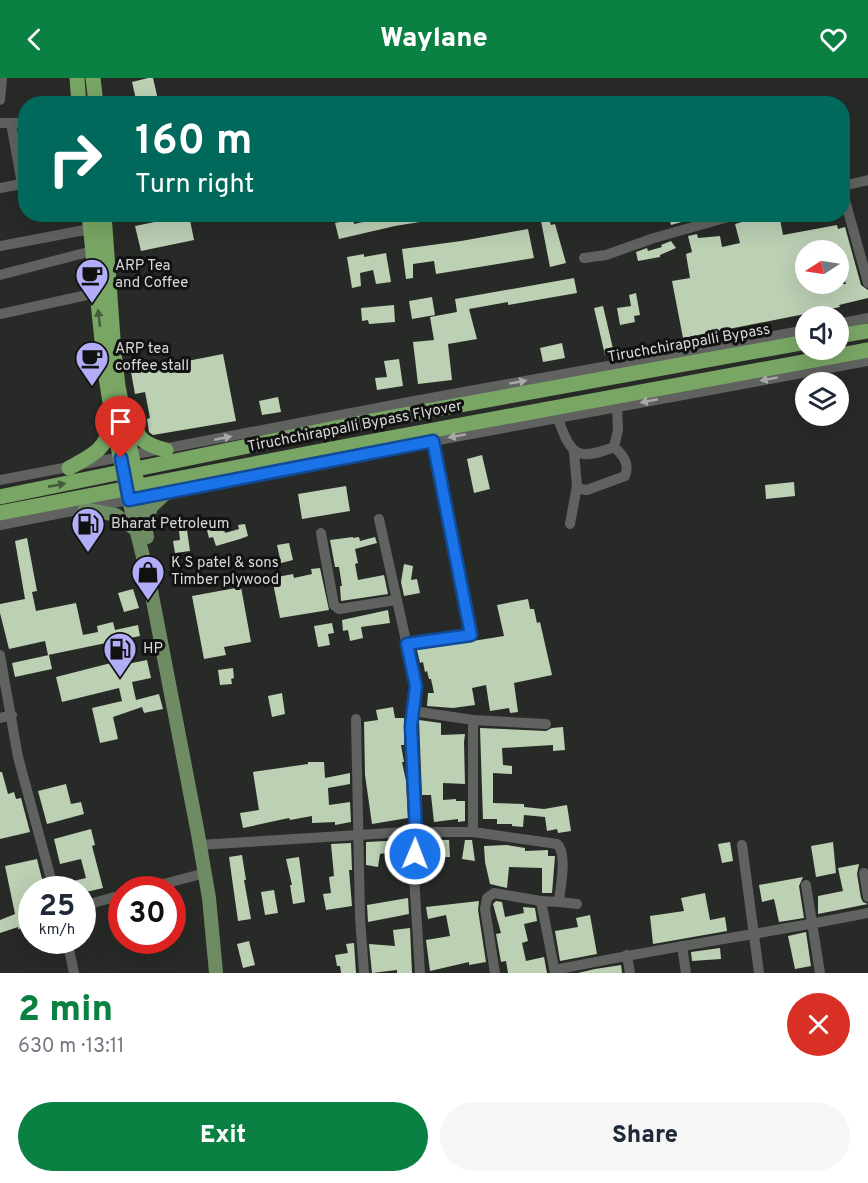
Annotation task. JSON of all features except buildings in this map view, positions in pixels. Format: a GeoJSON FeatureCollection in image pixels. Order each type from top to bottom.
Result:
{"type":"FeatureCollection","features":[{"type":"Feature","properties":{"kind":"highway"},"geometry":{"type":"LineString","coordinates":[[77,78],[78,96]]}},
{"type":"Feature","properties":{"kind":"highway"},"geometry":{"type":"LineString","coordinates":[[93,78],[95,96]]}},
{"type":"Feature","properties":{"kind":"highway"},"geometry":{"type":"LineString","coordinates":[[90,222],[96,293],[113,422],[126,457]]}},
{"type":"Feature","properties":{"kind":"highway"},"geometry":{"type":"LineString","coordinates":[[105,222],[118,386],[126,457],[135,499]]}},
{"type":"Feature","properties":{"kind":"highway"},"geometry":{"type":"LineString","coordinates":[[849,334],[868,331]]}},
{"type":"Feature","properties":{"kind":"highway","name":"Tiruchchirappalli Bypass"},"geometry":{"type":"LineString","coordinates":[[580,383],[795,344]]}},
{"type":"Feature","properties":{"kind":"highway"},"geometry":{"type":"LineString","coordinates":[[706,391],[717,377],[868,350]]}},
{"type":"Feature","properties":{"kind":"highway","name":"Tiruchchirappalli Bypass Flyover"},"geometry":{"type":"LineString","coordinates":[[0,513],[717,377]]}},
{"type":"Feature","properties":{"kind":"highway","name":"Tiruchchirappalli Bypass Flyover"},"geometry":{"type":"LineString","coordinates":[[0,497],[350,426],[580,383]]}},
{"type":"Feature","properties":{"kind":"highway"},"geometry":{"type":"LineString","coordinates":[[118,386],[127,396],[135,430],[141,439],[154,447],[166,450]]}},
{"type":"Feature","properties":{"kind":"highway"},"geometry":{"type":"LineString","coordinates":[[69,468],[95,454],[110,435],[113,422]]}},
{"type":"Feature","properties":{"kind":"main road"},"geometry":{"type":"LineString","coordinates":[[141,528],[152,507],[166,493]]}},
{"type":"Feature","properties":{"kind":"main road"},"geometry":{"type":"LineString","coordinates":[[135,499],[205,873],[216,973]]}},
{"type":"Feature","properties":{"kind":"main road"},"geometry":{"type":"LineString","coordinates":[[85,509],[116,515],[141,528]]}},
{"type":"Feature","properties":{"kind":"street"},"geometry":{"type":"LineString","coordinates":[[0,100],[2,78]]}},
{"type":"Feature","properties":{"kind":"street"},"geometry":{"type":"LineString","coordinates":[[5,123],[18,165]]}},
{"type":"Feature","properties":{"kind":"street"},"geometry":{"type":"LineString","coordinates":[[850,184],[868,180]]}},
{"type":"Feature","properties":{"kind":"street"},"geometry":{"type":"LineString","coordinates":[[0,188],[18,185]]}},
{"type":"Feature","properties":{"kind":"street"},"geometry":{"type":"LineString","coordinates":[[850,218],[868,283]]}},
{"type":"Feature","properties":{"kind":"street"},"geometry":{"type":"LineString","coordinates":[[0,246],[90,222]]}},
{"type":"Feature","properties":{"kind":"street"},"geometry":{"type":"LineString","coordinates":[[584,258],[606,255],[711,222]]}},
{"type":"Feature","properties":{"kind":"street"},"geometry":{"type":"LineString","coordinates":[[0,275],[92,251]]}},
{"type":"Feature","properties":{"kind":"street"},"geometry":{"type":"LineString","coordinates":[[0,314],[96,293]]}},
{"type":"Feature","properties":{"kind":"street"},"geometry":{"type":"LineString","coordinates":[[849,322],[868,318]]}},
{"type":"Feature","properties":{"kind":"street"},"geometry":{"type":"LineString","coordinates":[[0,480],[795,332]]}},
{"type":"Feature","properties":{"kind":"street"},"geometry":{"type":"LineString","coordinates":[[0,525],[433,441],[868,361]]}},
{"type":"Feature","properties":{"kind":"street"},"geometry":{"type":"LineString","coordinates":[[614,447],[618,430],[616,407]]}},
{"type":"Feature","properties":{"kind":"street"},"geometry":{"type":"LineString","coordinates":[[558,419],[567,444],[574,452],[577,486],[570,524]]}},
{"type":"Feature","properties":{"kind":"street"},"geometry":{"type":"LineString","coordinates":[[407,644],[471,635],[433,441]]}},
{"type":"Feature","properties":{"kind":"street"},"geometry":{"type":"LineString","coordinates":[[574,452],[591,454],[614,447]]}},
{"type":"Feature","properties":{"kind":"street"},"geometry":{"type":"LineString","coordinates":[[577,486],[583,490],[625,476],[627,464],[622,454],[614,447]]}},
{"type":"Feature","properties":{"kind":"street"},"geometry":{"type":"LineString","coordinates":[[379,519],[416,686],[411,726],[416,832],[414,876],[420,973]]}},
{"type":"Feature","properties":{"kind":"street"},"geometry":{"type":"LineString","coordinates":[[321,533],[334,605],[339,609],[396,600]]}},
{"type":"Feature","properties":{"kind":"street"},"geometry":{"type":"LineString","coordinates":[[0,655],[18,758],[50,876]]}},
{"type":"Feature","properties":{"kind":"street"},"geometry":{"type":"LineString","coordinates":[[413,711],[473,720],[546,723]]}},
{"type":"Feature","properties":{"kind":"street"},"geometry":{"type":"LineString","coordinates":[[0,717],[12,715]]}},
{"type":"Feature","properties":{"kind":"street"},"geometry":{"type":"LineString","coordinates":[[356,719],[360,917],[364,973]]}},
{"type":"Feature","properties":{"kind":"street"},"geometry":{"type":"LineString","coordinates":[[473,720],[473,832]]}},
{"type":"Feature","properties":{"kind":"street"},"geometry":{"type":"LineString","coordinates":[[200,845],[416,832],[473,832],[557,844],[563,856],[559,902]]}},
{"type":"Feature","properties":{"kind":"street"},"geometry":{"type":"LineString","coordinates":[[742,844],[759,973]]}},
{"type":"Feature","properties":{"kind":"street"},"geometry":{"type":"LineString","coordinates":[[186,878],[205,873]]}},
{"type":"Feature","properties":{"kind":"street"},"geometry":{"type":"LineString","coordinates":[[864,873],[868,897]]}},
{"type":"Feature","properties":{"kind":"street"},"geometry":{"type":"LineString","coordinates":[[806,885],[820,973]]}},
{"type":"Feature","properties":{"kind":"street"},"geometry":{"type":"LineString","coordinates":[[494,973],[485,909],[487,898],[494,893],[577,904]]}},
{"type":"Feature","properties":{"kind":"street"},"geometry":{"type":"LineString","coordinates":[[541,901],[555,971],[627,955],[754,935],[868,913]]}},
{"type":"Feature","properties":{"kind":"street"},"geometry":{"type":"LineString","coordinates":[[682,946],[686,973]]}},
{"type":"Feature","properties":{"kind":"street"},"geometry":{"type":"LineString","coordinates":[[70,954],[74,973]]}},
{"type":"Feature","properties":{"kind":"street"},"geometry":{"type":"LineString","coordinates":[[627,955],[630,973]]}},
{"type":"Feature","properties":{"kind":"place","name":"ARP Tea and Coffee"},"geometry":{"type":"Point","coordinates":[92,304]}},
{"type":"Feature","properties":{"kind":"place","name":"ARP tea coffee stall"},"geometry":{"type":"Point","coordinates":[92,387]}},
{"type":"Feature","properties":{"kind":"place","name":"Bharat Petroleum"},"geometry":{"type":"Point","coordinates":[88,553]}},
{"type":"Feature","properties":{"kind":"place","name":"K S patel & sons Timber plywood"},"geometry":{"type":"Point","coordinates":[148,601]}},
{"type":"Feature","properties":{"kind":"place","name":"HP"},"geometry":{"type":"Point","coordinates":[120,678]}},
{"type":"Feature","properties":{"kind":"route"},"geometry":{"type":"LineString","coordinates":[[121,458],[129,500],[433,441],[471,635],[407,644],[416,686],[411,726],[415,854]]}}]}
